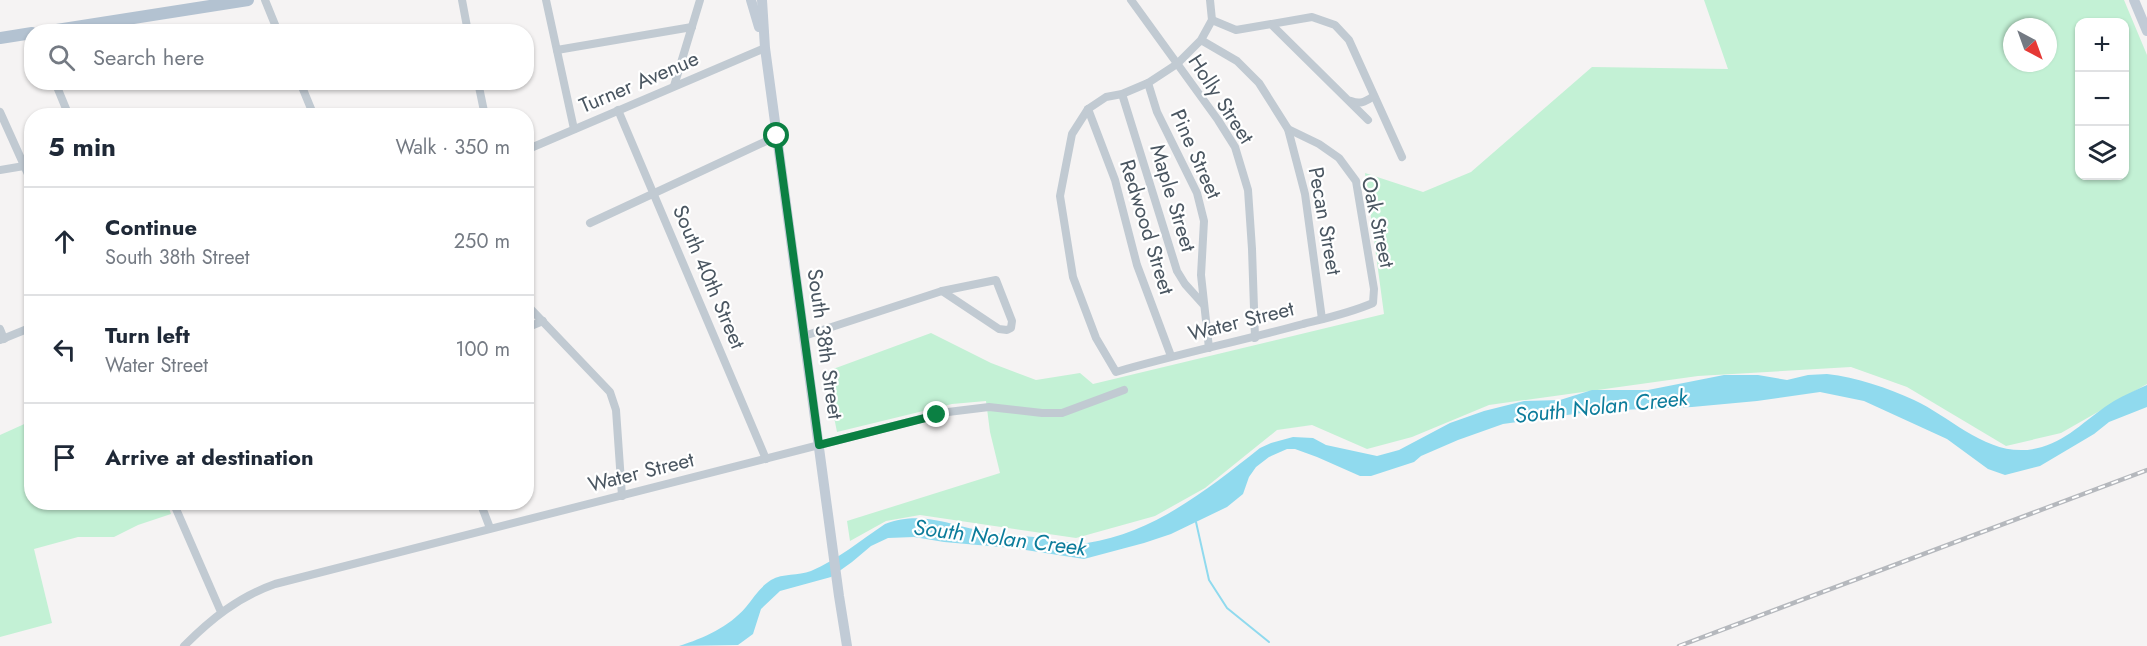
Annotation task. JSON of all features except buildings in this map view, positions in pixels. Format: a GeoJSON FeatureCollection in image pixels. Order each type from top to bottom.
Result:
{"type":"FeatureCollection","features":[{"type":"Feature","properties":{"kind":"main road"},"geometry":{"type":"LineString","coordinates":[[96,24],[248,0]]}},
{"type":"Feature","properties":{"kind":"main road","name":"South 38th Street"},"geometry":{"type":"LineString","coordinates":[[751,0],[765,48]]}},
{"type":"Feature","properties":{"kind":"main road","name":"South 38th Street"},"geometry":{"type":"LineString","coordinates":[[762,0],[765,48],[839,596],[848,646]]}},
{"type":"Feature","properties":{"kind":"main road"},"geometry":{"type":"LineString","coordinates":[[2134,0],[2147,31]]}},
{"type":"Feature","properties":{"kind":"main road"},"geometry":{"type":"LineString","coordinates":[[0,38],[24,34]]}},
{"type":"Feature","properties":{"kind":"street"},"geometry":{"type":"LineString","coordinates":[[265,0],[275,24]]}},
{"type":"Feature","properties":{"kind":"street"},"geometry":{"type":"LineString","coordinates":[[462,0],[466,24]]}},
{"type":"Feature","properties":{"kind":"street"},"geometry":{"type":"LineString","coordinates":[[546,0],[574,129]]}},
{"type":"Feature","properties":{"kind":"street"},"geometry":{"type":"LineString","coordinates":[[674,86],[700,0]]}},
{"type":"Feature","properties":{"kind":"street","name":"Holly Street"},"geometry":{"type":"LineString","coordinates":[[1131,0],[1218,120],[1234,147],[1248,190],[1254,338]]}},
{"type":"Feature","properties":{"kind":"street"},"geometry":{"type":"LineString","coordinates":[[1088,109],[1106,97],[1122,94],[1148,83],[1177,64],[1201,40],[1212,20],[1210,0]]}},
{"type":"Feature","properties":{"kind":"street"},"geometry":{"type":"LineString","coordinates":[[1212,20],[1236,30],[1312,17],[1335,25],[1349,40],[1402,157]]}},
{"type":"Feature","properties":{"kind":"street"},"geometry":{"type":"LineString","coordinates":[[1272,25],[1368,120]]}},
{"type":"Feature","properties":{"kind":"street"},"geometry":{"type":"LineString","coordinates":[[557,51],[692,27]]}},
{"type":"Feature","properties":{"kind":"street"},"geometry":{"type":"LineString","coordinates":[[1201,40],[1237,61],[1259,83],[1288,129]]}},
{"type":"Feature","properties":{"kind":"street","name":"Turner Avenue"},"geometry":{"type":"LineString","coordinates":[[534,146],[765,48]]}},
{"type":"Feature","properties":{"kind":"street","name":"Pine Street"},"geometry":{"type":"LineString","coordinates":[[1148,83],[1157,112],[1197,193],[1204,221],[1200,275],[1209,348]]}},
{"type":"Feature","properties":{"kind":"street"},"geometry":{"type":"LineString","coordinates":[[58,90],[66,108]]}},
{"type":"Feature","properties":{"kind":"street"},"geometry":{"type":"LineString","coordinates":[[303,90],[311,108]]}},
{"type":"Feature","properties":{"kind":"street"},"geometry":{"type":"LineString","coordinates":[[480,90],[483,108]]}},
{"type":"Feature","properties":{"kind":"street","name":"Maple Street"},"geometry":{"type":"LineString","coordinates":[[1122,94],[1177,271],[1203,304]]}},
{"type":"Feature","properties":{"kind":"street"},"geometry":{"type":"LineString","coordinates":[[1347,99],[1357,104],[1374,96]]}},
{"type":"Feature","properties":{"kind":"street","name":"Water Street"},"geometry":{"type":"LineString","coordinates":[[1088,109],[1072,134],[1060,196],[1073,277],[1096,338],[1116,372],[1171,356],[1254,338],[1350,313],[1373,303]]}},
{"type":"Feature","properties":{"kind":"street","name":"Redwood Street"},"geometry":{"type":"LineString","coordinates":[[1088,109],[1115,180],[1137,265],[1171,356]]}},
{"type":"Feature","properties":{"kind":"street","name":"South 40th Street"},"geometry":{"type":"LineString","coordinates":[[618,110],[766,459]]}},
{"type":"Feature","properties":{"kind":"street"},"geometry":{"type":"LineString","coordinates":[[0,112],[24,165],[0,170]]}},
{"type":"Feature","properties":{"kind":"street","name":"Oak Street"},"geometry":{"type":"LineString","coordinates":[[1288,129],[1319,144],[1339,158],[1356,180],[1374,289],[1373,303]]}},
{"type":"Feature","properties":{"kind":"street","name":"Pecan Street"},"geometry":{"type":"LineString","coordinates":[[1288,129],[1305,194],[1322,319]]}},
{"type":"Feature","properties":{"kind":"street"},"geometry":{"type":"LineString","coordinates":[[590,223],[777,136]]}},
{"type":"Feature","properties":{"kind":"street"},"geometry":{"type":"LineString","coordinates":[[804,336],[942,291],[996,280],[1012,321],[1011,328],[1004,331],[999,329],[942,291]]}},
{"type":"Feature","properties":{"kind":"street"},"geometry":{"type":"LineString","coordinates":[[534,312],[610,392],[616,410],[622,496]]}},
{"type":"Feature","properties":{"kind":"street"},"geometry":{"type":"LineString","coordinates":[[534,325],[543,321]]}},
{"type":"Feature","properties":{"kind":"street"},"geometry":{"type":"LineString","coordinates":[[0,329],[2,340],[24,330]]}},
{"type":"Feature","properties":{"kind":"street","name":"Water Street"},"geometry":{"type":"LineString","coordinates":[[184,646],[221,612],[246,596],[275,584],[970,408],[988,406],[1042,413],[1062,412],[1082,407],[1124,390]]}},
{"type":"Feature","properties":{"kind":"street"},"geometry":{"type":"LineString","coordinates":[[176,510],[221,612]]}},
{"type":"Feature","properties":{"kind":"street"},"geometry":{"type":"LineString","coordinates":[[483,510],[490,528]]}},
{"type":"Feature","properties":{"kind":"green space"},"geometry":{"type":"Polygon","coordinates":[[[1704,0],[2124,0],[2147,55],[2147,384],[2061,433],[2006,446],[1907,387],[1851,367],[1698,376],[1489,405],[1412,437],[1367,449],[1312,425],[1277,430],[1205,488],[1155,516],[1076,538],[920,515],[886,521],[850,541],[847,521],[1000,473],[990,432],[986,401],[952,404],[837,432],[825,372],[931,333],[991,363],[1036,380],[1080,373],[1093,384],[1384,314],[1365,173],[1423,192],[1471,172],[1592,67],[1728,69],[1704,0]]]}},
{"type":"Feature","properties":{"kind":"green space"},"geometry":{"type":"Polygon","coordinates":[[[24,424],[24,510],[170,510],[171,514],[138,525],[114,537],[78,537],[34,549],[52,623],[0,637],[0,435],[24,424]]]}},
{"type":"Feature","properties":{"kind":"water","name":"South Nolan Creek"},"geometry":{"type":"Polygon","coordinates":[[[1827,374],[1861,380],[1883,387],[1914,400],[1990,444],[2007,449],[2024,450],[2042,447],[2062,439],[2114,401],[2147,385],[2147,407],[2109,422],[2094,434],[2040,466],[2005,475],[1988,469],[1947,439],[1864,401],[1820,392],[1692,407],[1596,411],[1503,424],[1458,440],[1421,456],[1414,462],[1371,476],[1360,476],[1317,457],[1295,449],[1287,449],[1269,457],[1256,467],[1249,477],[1243,494],[1227,507],[1171,534],[1144,543],[1084,559],[914,537],[888,538],[871,546],[831,577],[780,591],[761,609],[753,634],[738,645],[679,646],[724,626],[739,614],[760,589],[771,580],[780,576],[811,571],[840,556],[885,524],[898,520],[921,518],[995,533],[1087,543],[1112,538],[1157,519],[1200,493],[1260,448],[1293,437],[1313,438],[1326,445],[1377,456],[1399,450],[1450,423],[1484,411],[1524,401],[1560,400],[1592,390],[1648,390],[1724,375],[1758,375],[1787,380],[1808,375],[1827,374]]]}},
{"type":"Feature","properties":{"kind":"waterway"},"geometry":{"type":"LineString","coordinates":[[1196,522],[1209,580],[1227,608],[1269,642]]}},
{"type":"Feature","properties":{"kind":"railway"},"geometry":{"type":"LineString","coordinates":[[1679,646],[2147,470]]}},
{"type":"Feature","properties":{"kind":"route"},"geometry":{"type":"LineString","coordinates":[[777,136],[819,445],[937,415]]}}]}
